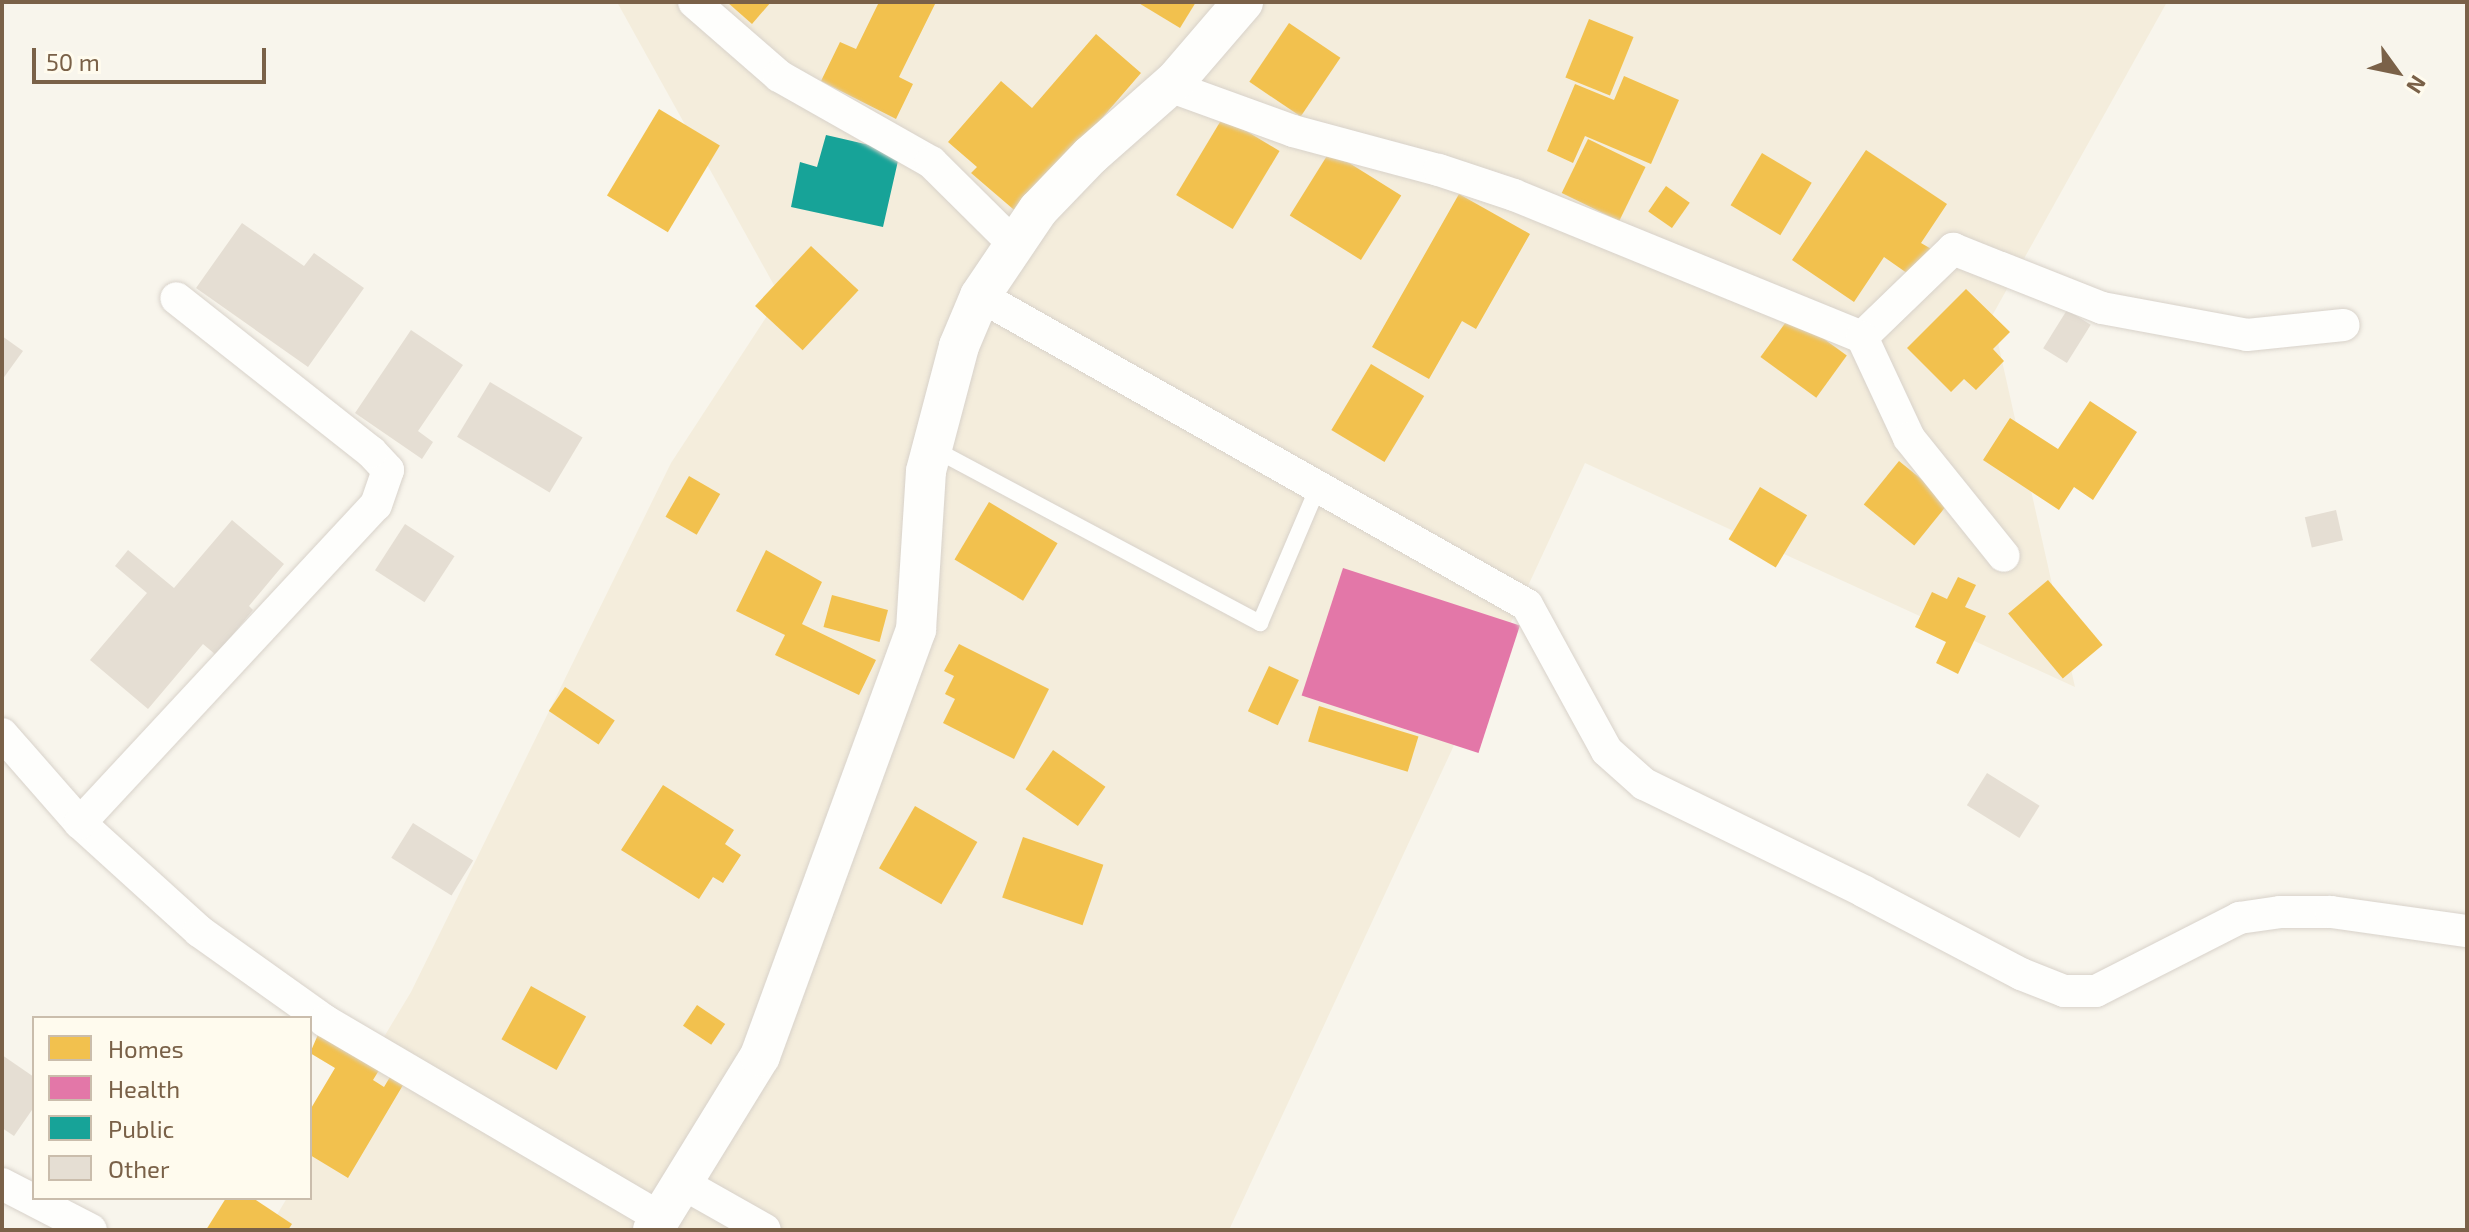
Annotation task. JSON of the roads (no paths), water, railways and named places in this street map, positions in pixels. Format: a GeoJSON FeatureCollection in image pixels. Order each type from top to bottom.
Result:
{"type":"FeatureCollection","features":[{"type":"Feature","properties":{"kind":"street"},"geometry":{"type":"LineString","coordinates":[[694,2],[779,76],[931,162],[1014,244]]}},
{"type":"Feature","properties":{"kind":"street"},"geometry":{"type":"LineString","coordinates":[[2,734],[80,823],[199,931],[325,1021],[657,1224],[760,1056],[916,630],[926,471],[959,346],[980,296],[1038,210],[1091,155],[1169,86],[1243,2]]}},
{"type":"Feature","properties":{"kind":"street"},"geometry":{"type":"LineString","coordinates":[[1169,86],[1293,131],[1439,170],[1514,195],[1862,337],[1909,438],[2004,556]]}},
{"type":"Feature","properties":{"kind":"street"},"geometry":{"type":"LineString","coordinates":[[1862,337],[1953,249],[2102,308],[2247,335],[2343,325]]}},
{"type":"Feature","properties":{"kind":"street"},"geometry":{"type":"LineString","coordinates":[[980,296],[1527,605],[1607,751],[1644,784],[1863,891],[2021,974],[2064,991],[2096,991],[2239,918],[2280,912],[2331,912],[2467,931]]}},
{"type":"Feature","properties":{"kind":"street"},"geometry":{"type":"LineString","coordinates":[[80,823],[376,505],[388,470],[371,452],[176,298]]}},
{"type":"Feature","properties":{"kind":"street"},"geometry":{"type":"LineString","coordinates":[[682,1183],[765,1230]]}},
{"type":"Feature","properties":{"kind":"street"},"geometry":{"type":"LineString","coordinates":[[2,1184],[32,1200]]}},
{"type":"Feature","properties":{"kind":"street"},"geometry":{"type":"LineString","coordinates":[[33,1200],[91,1230]]}},
{"type":"Feature","properties":{"kind":"lane"},"geometry":{"type":"LineString","coordinates":[[932,449],[1260,623],[1318,487]]}}]}
